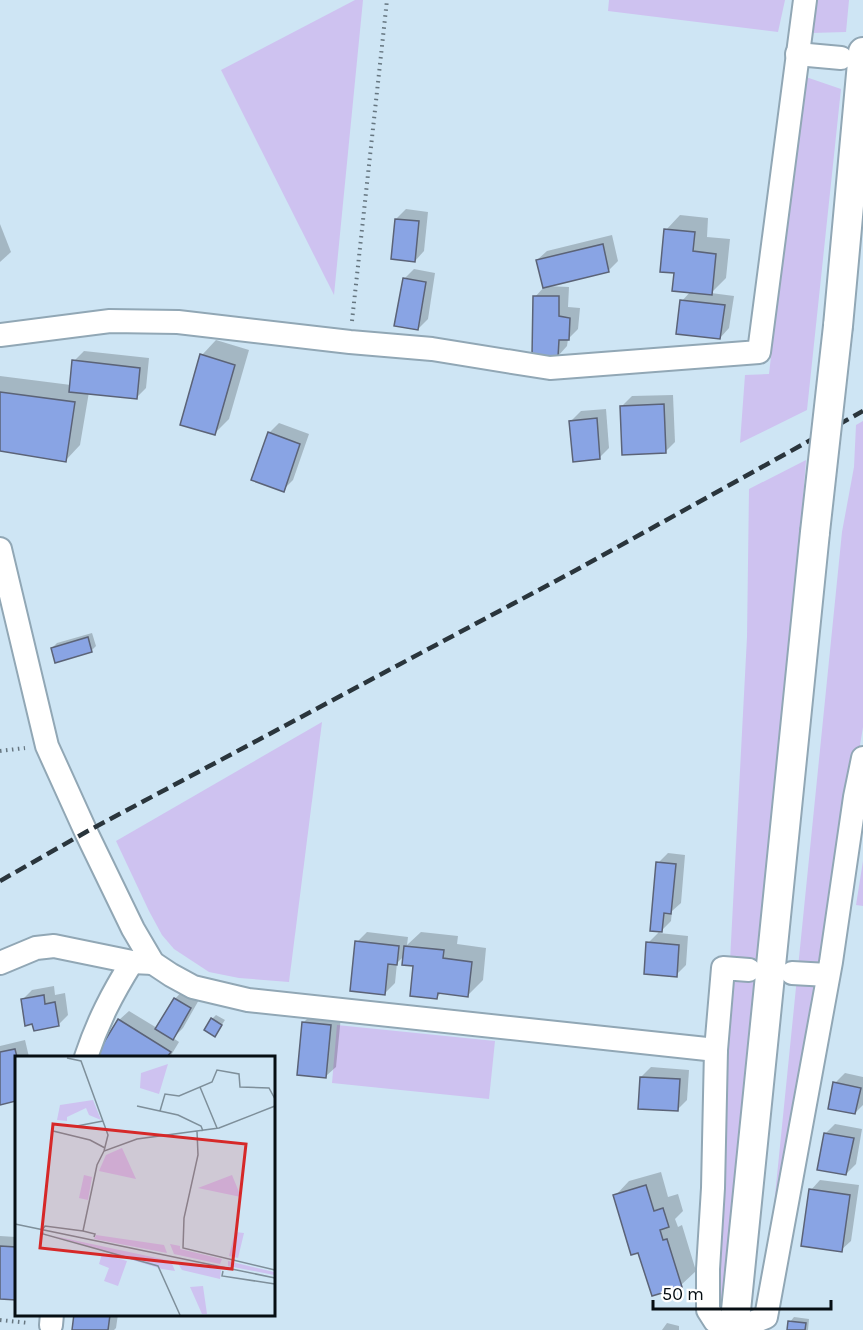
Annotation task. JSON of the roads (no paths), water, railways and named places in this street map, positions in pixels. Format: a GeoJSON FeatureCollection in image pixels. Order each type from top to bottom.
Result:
{"type":"FeatureCollection","features":[{"type":"Feature","properties":{"kind":"street"},"geometry":{"type":"LineString","coordinates":[[0,335],[110,321],[178,322],[432,349],[550,368],[759,352],[805,0]]}},
{"type":"Feature","properties":{"kind":"street"},"geometry":{"type":"LineString","coordinates":[[734,1330],[837,326],[852,55],[797,54]]}},
{"type":"Feature","properties":{"kind":"street"},"geometry":{"type":"LineString","coordinates":[[0,549],[47,746],[90,842],[133,929],[142,963]]}},
{"type":"Feature","properties":{"kind":"street"},"geometry":{"type":"LineString","coordinates":[[749,970],[723,968],[716,1050],[708,1310],[715,1321],[734,1330],[766,1317],[828,975],[863,758]]}},
{"type":"Feature","properties":{"kind":"street"},"geometry":{"type":"LineString","coordinates":[[0,963],[36,948],[54,946],[142,963],[193,987],[248,1000],[716,1050]]}},
{"type":"Feature","properties":{"kind":"street"},"geometry":{"type":"LineString","coordinates":[[86,1056],[97,1024],[111,994],[142,963]]}},
{"type":"Feature","properties":{"kind":"street"},"geometry":{"type":"LineString","coordinates":[[792,973],[828,975]]}},
{"type":"Feature","properties":{"kind":"railway"},"geometry":{"type":"LineString","coordinates":[[0,881],[86,832],[578,569],[863,411]]}}]}
